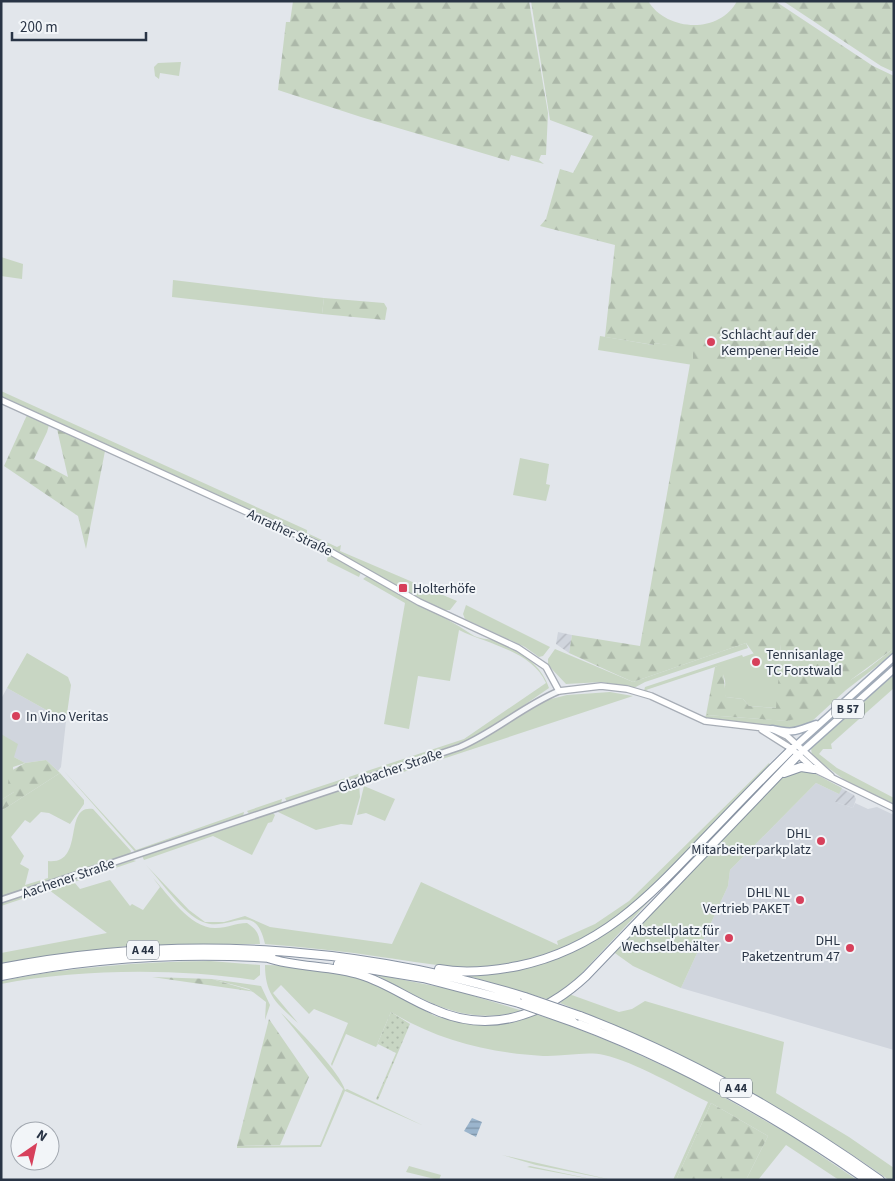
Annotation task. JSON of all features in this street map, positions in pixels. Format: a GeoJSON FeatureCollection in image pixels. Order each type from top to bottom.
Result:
{"type":"FeatureCollection","features":[{"type":"Feature","properties":{"kind":"highway"},"geometry":{"type":"LineString","coordinates":[[367,960],[384,959],[449,971],[478,971],[532,963],[581,945],[606,930],[643,900],[794,747]]}},
{"type":"Feature","properties":{"kind":"highway"},"geometry":{"type":"LineString","coordinates":[[268,958],[286,963],[334,968],[363,975],[435,1010],[461,1018],[497,1020],[534,1012],[557,1000],[586,976],[801,753]]}},
{"type":"Feature","properties":{"kind":"highway"},"geometry":{"type":"LineString","coordinates":[[778,776],[801,766],[814,769]]}},
{"type":"Feature","properties":{"kind":"highway","name":"A 44"},"geometry":{"type":"LineString","coordinates":[[1,968],[92,954],[175,949],[261,950],[367,960],[443,975],[525,997],[580,1016],[655,1047],[726,1083],[818,1138],[880,1180]]}},
{"type":"Feature","properties":{"kind":"highway","name":"A 44"},"geometry":{"type":"LineString","coordinates":[[1,976],[60,966],[137,958],[212,956],[324,962],[392,972],[453,985],[519,1003],[641,1049],[712,1084],[790,1129],[867,1180]]}},
{"type":"Feature","properties":{"kind":"main road","name":"Anrather Straße"},"geometry":{"type":"LineString","coordinates":[[1,400],[312,542],[406,596],[518,648],[546,668],[559,691]]}},
{"type":"Feature","properties":{"kind":"main road","name":"B 57"},"geometry":{"type":"LineString","coordinates":[[794,747],[894,657]]}},
{"type":"Feature","properties":{"kind":"main road","name":"B 57"},"geometry":{"type":"LineString","coordinates":[[801,753],[894,668]]}},
{"type":"Feature","properties":{"kind":"main road","name":"Gladbacher Straße"},"geometry":{"type":"LineString","coordinates":[[559,691],[601,686],[634,691],[705,721],[719,725],[745,726]]}},
{"type":"Feature","properties":{"kind":"main road"},"geometry":{"type":"LineString","coordinates":[[745,726],[772,729],[790,734],[801,732],[820,723]]}},
{"type":"Feature","properties":{"kind":"main road"},"geometry":{"type":"LineString","coordinates":[[745,726],[765,731],[794,747],[831,776]]}},
{"type":"Feature","properties":{"kind":"main road"},"geometry":{"type":"LineString","coordinates":[[772,729],[786,736],[794,747]]}},
{"type":"Feature","properties":{"kind":"main road"},"geometry":{"type":"LineString","coordinates":[[801,753],[814,769],[894,808]]}},
{"type":"Feature","properties":{"kind":"street","name":"Gladbacher Straße"},"geometry":{"type":"LineString","coordinates":[[138,855],[460,747],[488,734],[526,707],[559,691]]}},
{"type":"Feature","properties":{"kind":"street","name":"Aachener Straße"},"geometry":{"type":"LineString","coordinates":[[1,900],[138,855]]}},
{"type":"Feature","properties":{"kind":"shaded area"},"geometry":{"type":"Polygon","coordinates":[[[558,632],[572,635],[569,653],[556,644],[558,632]]]}},
{"type":"Feature","properties":{"kind":"shaded area"},"geometry":{"type":"Polygon","coordinates":[[[7,688],[66,721],[61,767],[58,771],[46,760],[25,763],[14,757],[1,734],[1,699],[7,688]]]}},
{"type":"Feature","properties":{"kind":"shaded area","name":"DHL Paketzentrum 47"},"geometry":{"type":"Polygon","coordinates":[[[816,783],[839,794],[835,802],[853,808],[855,803],[868,809],[877,807],[894,815],[894,1050],[681,988],[728,886],[730,870],[816,783]]]}},
{"type":"Feature","properties":{"kind":"shaded area"},"geometry":{"type":"Polygon","coordinates":[[[841,788],[854,795],[856,799],[853,808],[835,802],[841,788]]]}},
{"type":"Feature","properties":{"kind":"green space"},"geometry":{"type":"Polygon","coordinates":[[[293,1],[529,1],[548,113],[546,155],[541,155],[539,160],[544,164],[511,155],[509,161],[278,90],[286,22],[290,22],[293,1]]]}},
{"type":"Feature","properties":{"kind":"green space"},"geometry":{"type":"Polygon","coordinates":[[[531,1],[648,1],[668,19],[693,25],[706,24],[719,19],[729,12],[737,1],[775,1],[873,66],[894,76],[894,648],[852,679],[814,714],[787,721],[706,715],[715,667],[722,664],[726,697],[743,699],[749,706],[776,708],[781,645],[754,654],[746,643],[633,682],[569,653],[572,635],[640,646],[690,364],[693,364],[693,349],[605,337],[615,245],[540,226],[546,219],[560,169],[573,173],[593,136],[550,120],[531,1]]]}},
{"type":"Feature","properties":{"kind":"green space"},"geometry":{"type":"Polygon","coordinates":[[[783,1],[894,1],[894,72],[881,66],[783,1]]]}},
{"type":"Feature","properties":{"kind":"green space"},"geometry":{"type":"Polygon","coordinates":[[[181,62],[179,76],[160,73],[159,79],[155,76],[154,67],[158,63],[181,62]]]}},
{"type":"Feature","properties":{"kind":"green space"},"geometry":{"type":"Polygon","coordinates":[[[1,257],[23,264],[22,279],[1,276],[1,257]]]}},
{"type":"Feature","properties":{"kind":"green space"},"geometry":{"type":"Polygon","coordinates":[[[173,280],[324,298],[322,314],[172,297],[173,280]]]}},
{"type":"Feature","properties":{"kind":"green space"},"geometry":{"type":"Polygon","coordinates":[[[324,298],[384,303],[387,308],[385,320],[322,314],[324,298]]]}},
{"type":"Feature","properties":{"kind":"green space"},"geometry":{"type":"Polygon","coordinates":[[[600,336],[653,345],[654,343],[693,348],[693,365],[598,350],[600,336]]]}},
{"type":"Feature","properties":{"kind":"green space"},"geometry":{"type":"Polygon","coordinates":[[[1,391],[307,530],[307,533],[337,547],[341,545],[340,551],[457,601],[450,610],[444,610],[390,584],[304,534],[1,396],[1,391]]]}},
{"type":"Feature","properties":{"kind":"green space"},"geometry":{"type":"Polygon","coordinates":[[[27,415],[49,425],[34,459],[68,477],[57,429],[105,451],[86,549],[78,516],[4,466],[27,415]]]}},
{"type":"Feature","properties":{"kind":"green space"},"geometry":{"type":"Polygon","coordinates":[[[520,458],[549,464],[546,484],[550,485],[546,501],[513,495],[520,458]]]}},
{"type":"Feature","properties":{"kind":"green space"},"geometry":{"type":"Polygon","coordinates":[[[331,554],[361,572],[359,577],[327,561],[328,555],[331,554]]]}},
{"type":"Feature","properties":{"kind":"green space"},"geometry":{"type":"Polygon","coordinates":[[[367,576],[474,636],[496,641],[513,648],[535,665],[546,680],[549,688],[485,732],[466,741],[287,802],[285,798],[464,739],[546,683],[539,672],[520,656],[459,630],[450,681],[418,676],[409,729],[384,724],[405,603],[363,579],[367,576]]]}},
{"type":"Feature","properties":{"kind":"green space"},"geometry":{"type":"Polygon","coordinates":[[[466,605],[550,647],[543,656],[539,657],[525,647],[465,619],[463,614],[466,605]]]}},
{"type":"Feature","properties":{"kind":"green space"},"geometry":{"type":"Polygon","coordinates":[[[746,643],[748,648],[645,682],[634,688],[602,682],[566,684],[548,665],[548,659],[555,649],[633,682],[746,643]]]}},
{"type":"Feature","properties":{"kind":"green space"},"geometry":{"type":"Polygon","coordinates":[[[781,644],[777,708],[749,706],[743,699],[726,697],[721,665],[646,690],[705,718],[706,715],[788,721],[866,670],[894,648],[894,653],[846,690],[810,723],[794,732],[754,723],[735,724],[706,719],[644,691],[645,687],[781,644]]]}},
{"type":"Feature","properties":{"kind":"green space"},"geometry":{"type":"Polygon","coordinates":[[[27,653],[68,677],[71,685],[66,721],[7,688],[27,653]]]}},
{"type":"Feature","properties":{"kind":"green space"},"geometry":{"type":"Polygon","coordinates":[[[894,673],[894,688],[831,744],[832,749],[823,749],[819,754],[837,768],[894,798],[894,805],[846,781],[812,756],[811,748],[816,741],[894,673]]]}},
{"type":"Feature","properties":{"kind":"green space"},"geometry":{"type":"Polygon","coordinates":[[[610,692],[633,696],[364,785],[366,781],[458,750],[484,738],[547,700],[567,695],[610,692]]]}},
{"type":"Feature","properties":{"kind":"green space"},"geometry":{"type":"Polygon","coordinates":[[[1,734],[18,744],[14,757],[25,763],[13,767],[14,792],[1,800],[1,734]]]}},
{"type":"Feature","properties":{"kind":"green space"},"geometry":{"type":"Polygon","coordinates":[[[46,760],[60,773],[1,811],[1,800],[14,792],[8,785],[9,772],[25,763],[46,760]]]}},
{"type":"Feature","properties":{"kind":"green space"},"geometry":{"type":"Polygon","coordinates":[[[769,763],[771,766],[707,835],[640,899],[603,926],[564,947],[520,961],[471,967],[448,966],[337,951],[265,944],[261,930],[255,923],[248,920],[213,924],[203,922],[195,918],[180,905],[146,865],[189,910],[205,922],[224,922],[245,916],[270,927],[392,944],[421,882],[558,945],[557,941],[595,924],[629,901],[769,763]]]}},
{"type":"Feature","properties":{"kind":"green space"},"geometry":{"type":"Polygon","coordinates":[[[63,770],[136,850],[244,812],[243,817],[136,853],[63,770]]]}},
{"type":"Feature","properties":{"kind":"green space"},"geometry":{"type":"Polygon","coordinates":[[[808,770],[842,788],[839,794],[816,783],[730,870],[728,886],[681,988],[633,966],[612,951],[785,775],[791,771],[808,770]]]}},
{"type":"Feature","properties":{"kind":"green space"},"geometry":{"type":"Polygon","coordinates":[[[60,773],[84,800],[84,804],[70,824],[49,813],[41,812],[30,823],[25,820],[11,837],[24,856],[20,864],[29,869],[25,885],[48,878],[48,861],[60,860],[67,854],[78,816],[84,810],[93,809],[131,851],[130,854],[1,898],[1,811],[60,773]]]}},
{"type":"Feature","properties":{"kind":"green space"},"geometry":{"type":"Polygon","coordinates":[[[359,783],[360,797],[352,825],[341,824],[316,830],[278,812],[279,810],[359,783]]]}},
{"type":"Feature","properties":{"kind":"green space"},"geometry":{"type":"Polygon","coordinates":[[[364,786],[395,799],[385,821],[366,813],[357,815],[364,786]]]}},
{"type":"Feature","properties":{"kind":"green space"},"geometry":{"type":"Polygon","coordinates":[[[282,799],[281,804],[250,815],[247,811],[282,799]]]}},
{"type":"Feature","properties":{"kind":"green space"},"geometry":{"type":"Polygon","coordinates":[[[272,812],[275,815],[272,822],[268,823],[252,855],[213,836],[144,860],[142,856],[272,812]]]}},
{"type":"Feature","properties":{"kind":"green space"},"geometry":{"type":"Polygon","coordinates":[[[133,860],[136,861],[74,882],[80,889],[110,880],[130,906],[132,904],[143,910],[160,887],[153,878],[181,910],[197,923],[206,927],[216,928],[247,923],[253,927],[259,937],[260,944],[127,946],[1,963],[1,953],[107,933],[49,890],[1,906],[1,903],[133,860]]]}},
{"type":"Feature","properties":{"kind":"green space"},"geometry":{"type":"Polygon","coordinates":[[[653,897],[579,976],[550,1000],[462,974],[492,972],[593,941],[630,917],[653,897]]]}},
{"type":"Feature","properties":{"kind":"green space"},"geometry":{"type":"Polygon","coordinates":[[[210,961],[260,965],[260,975],[254,980],[192,973],[94,973],[62,975],[1,984],[1,981],[27,976],[79,969],[131,964],[210,961]]]}},
{"type":"Feature","properties":{"kind":"green space"},"geometry":{"type":"Polygon","coordinates":[[[265,965],[304,966],[365,978],[435,1016],[473,1025],[499,1024],[534,1014],[558,1021],[611,1042],[690,1078],[792,1136],[857,1180],[839,1180],[786,1145],[758,1180],[746,1180],[768,1136],[711,1103],[676,1180],[673,1180],[708,1102],[643,1069],[604,1055],[543,1056],[483,1048],[427,1030],[391,1012],[376,1047],[346,1034],[332,1066],[331,1064],[348,1023],[314,1009],[309,1014],[281,985],[273,993],[298,1023],[278,1004],[270,992],[265,965]]]}},
{"type":"Feature","properties":{"kind":"green space"},"geometry":{"type":"Polygon","coordinates":[[[374,974],[454,990],[523,1011],[482,1016],[463,1013],[428,1001],[374,974]]]}},
{"type":"Feature","properties":{"kind":"green space"},"geometry":{"type":"Polygon","coordinates":[[[152,977],[212,979],[256,992],[152,977]]]}},
{"type":"Feature","properties":{"kind":"green space"},"geometry":{"type":"Polygon","coordinates":[[[212,979],[261,986],[270,1005],[265,1020],[266,1002],[249,989],[212,979]]]}},
{"type":"Feature","properties":{"kind":"green space"},"geometry":{"type":"Polygon","coordinates":[[[569,994],[619,1012],[632,1009],[645,1001],[784,1042],[776,1093],[849,1137],[894,1168],[894,1180],[889,1180],[810,1128],[730,1081],[647,1040],[560,1003],[569,994]]]}},
{"type":"Feature","properties":{"kind":"green space"},"geometry":{"type":"Polygon","coordinates":[[[391,1012],[410,1024],[378,1100],[376,1099],[396,1053],[378,1044],[376,1047],[391,1012]]]}},
{"type":"Feature","properties":{"kind":"green space"},"geometry":{"type":"Polygon","coordinates":[[[281,1013],[327,1062],[345,1090],[347,1089],[424,1126],[345,1091],[321,1147],[237,1148],[237,1146],[320,1145],[343,1089],[281,1013]]]}},
{"type":"Feature","properties":{"kind":"green space"},"geometry":{"type":"Polygon","coordinates":[[[269,1019],[309,1077],[280,1145],[237,1146],[269,1019]]]}},
{"type":"Feature","properties":{"kind":"green space"},"geometry":{"type":"Polygon","coordinates":[[[711,1103],[768,1136],[746,1180],[676,1180],[711,1103]]]}},
{"type":"Feature","properties":{"kind":"green space"},"geometry":{"type":"Polygon","coordinates":[[[502,1155],[612,1180],[536,1165],[502,1155]]]}},
{"type":"Feature","properties":{"kind":"green space"},"geometry":{"type":"Polygon","coordinates":[[[409,1166],[441,1175],[439,1180],[406,1172],[409,1166]]]}},
{"type":"Feature","properties":{"kind":"green space"},"geometry":{"type":"Polygon","coordinates":[[[530,1166],[596,1180],[527,1167],[530,1166]]]}},
{"type":"Feature","properties":{"kind":"water"},"geometry":{"type":"Polygon","coordinates":[[[472,1118],[482,1122],[476,1137],[464,1131],[472,1118]]]}},
{"type":"Feature","properties":{"kind":"place","name":"Schlacht auf der Kempener Heide"},"geometry":{"type":"Point","coordinates":[711,342]}},
{"type":"Feature","properties":{"kind":"place","name":"Holterhöfe"},"geometry":{"type":"Point","coordinates":[403,588]}},
{"type":"Feature","properties":{"kind":"place","name":"Tennisanlage TC Forstwald"},"geometry":{"type":"Point","coordinates":[756,662]}},
{"type":"Feature","properties":{"kind":"place","name":"In Vino Veritas"},"geometry":{"type":"Point","coordinates":[16,716]}},
{"type":"Feature","properties":{"kind":"place","name":"DHL Mitarbeiterparkplatz"},"geometry":{"type":"Point","coordinates":[821,841]}},
{"type":"Feature","properties":{"kind":"place","name":"DHL NL Vertrieb PAKET"},"geometry":{"type":"Point","coordinates":[800,900]}},
{"type":"Feature","properties":{"kind":"place","name":"Abstellplatz für Wechselbehälter"},"geometry":{"type":"Point","coordinates":[729,938]}},
{"type":"Feature","properties":{"kind":"place","name":"DHL Paketzentrum 47"},"geometry":{"type":"Point","coordinates":[850,948]}}]}
